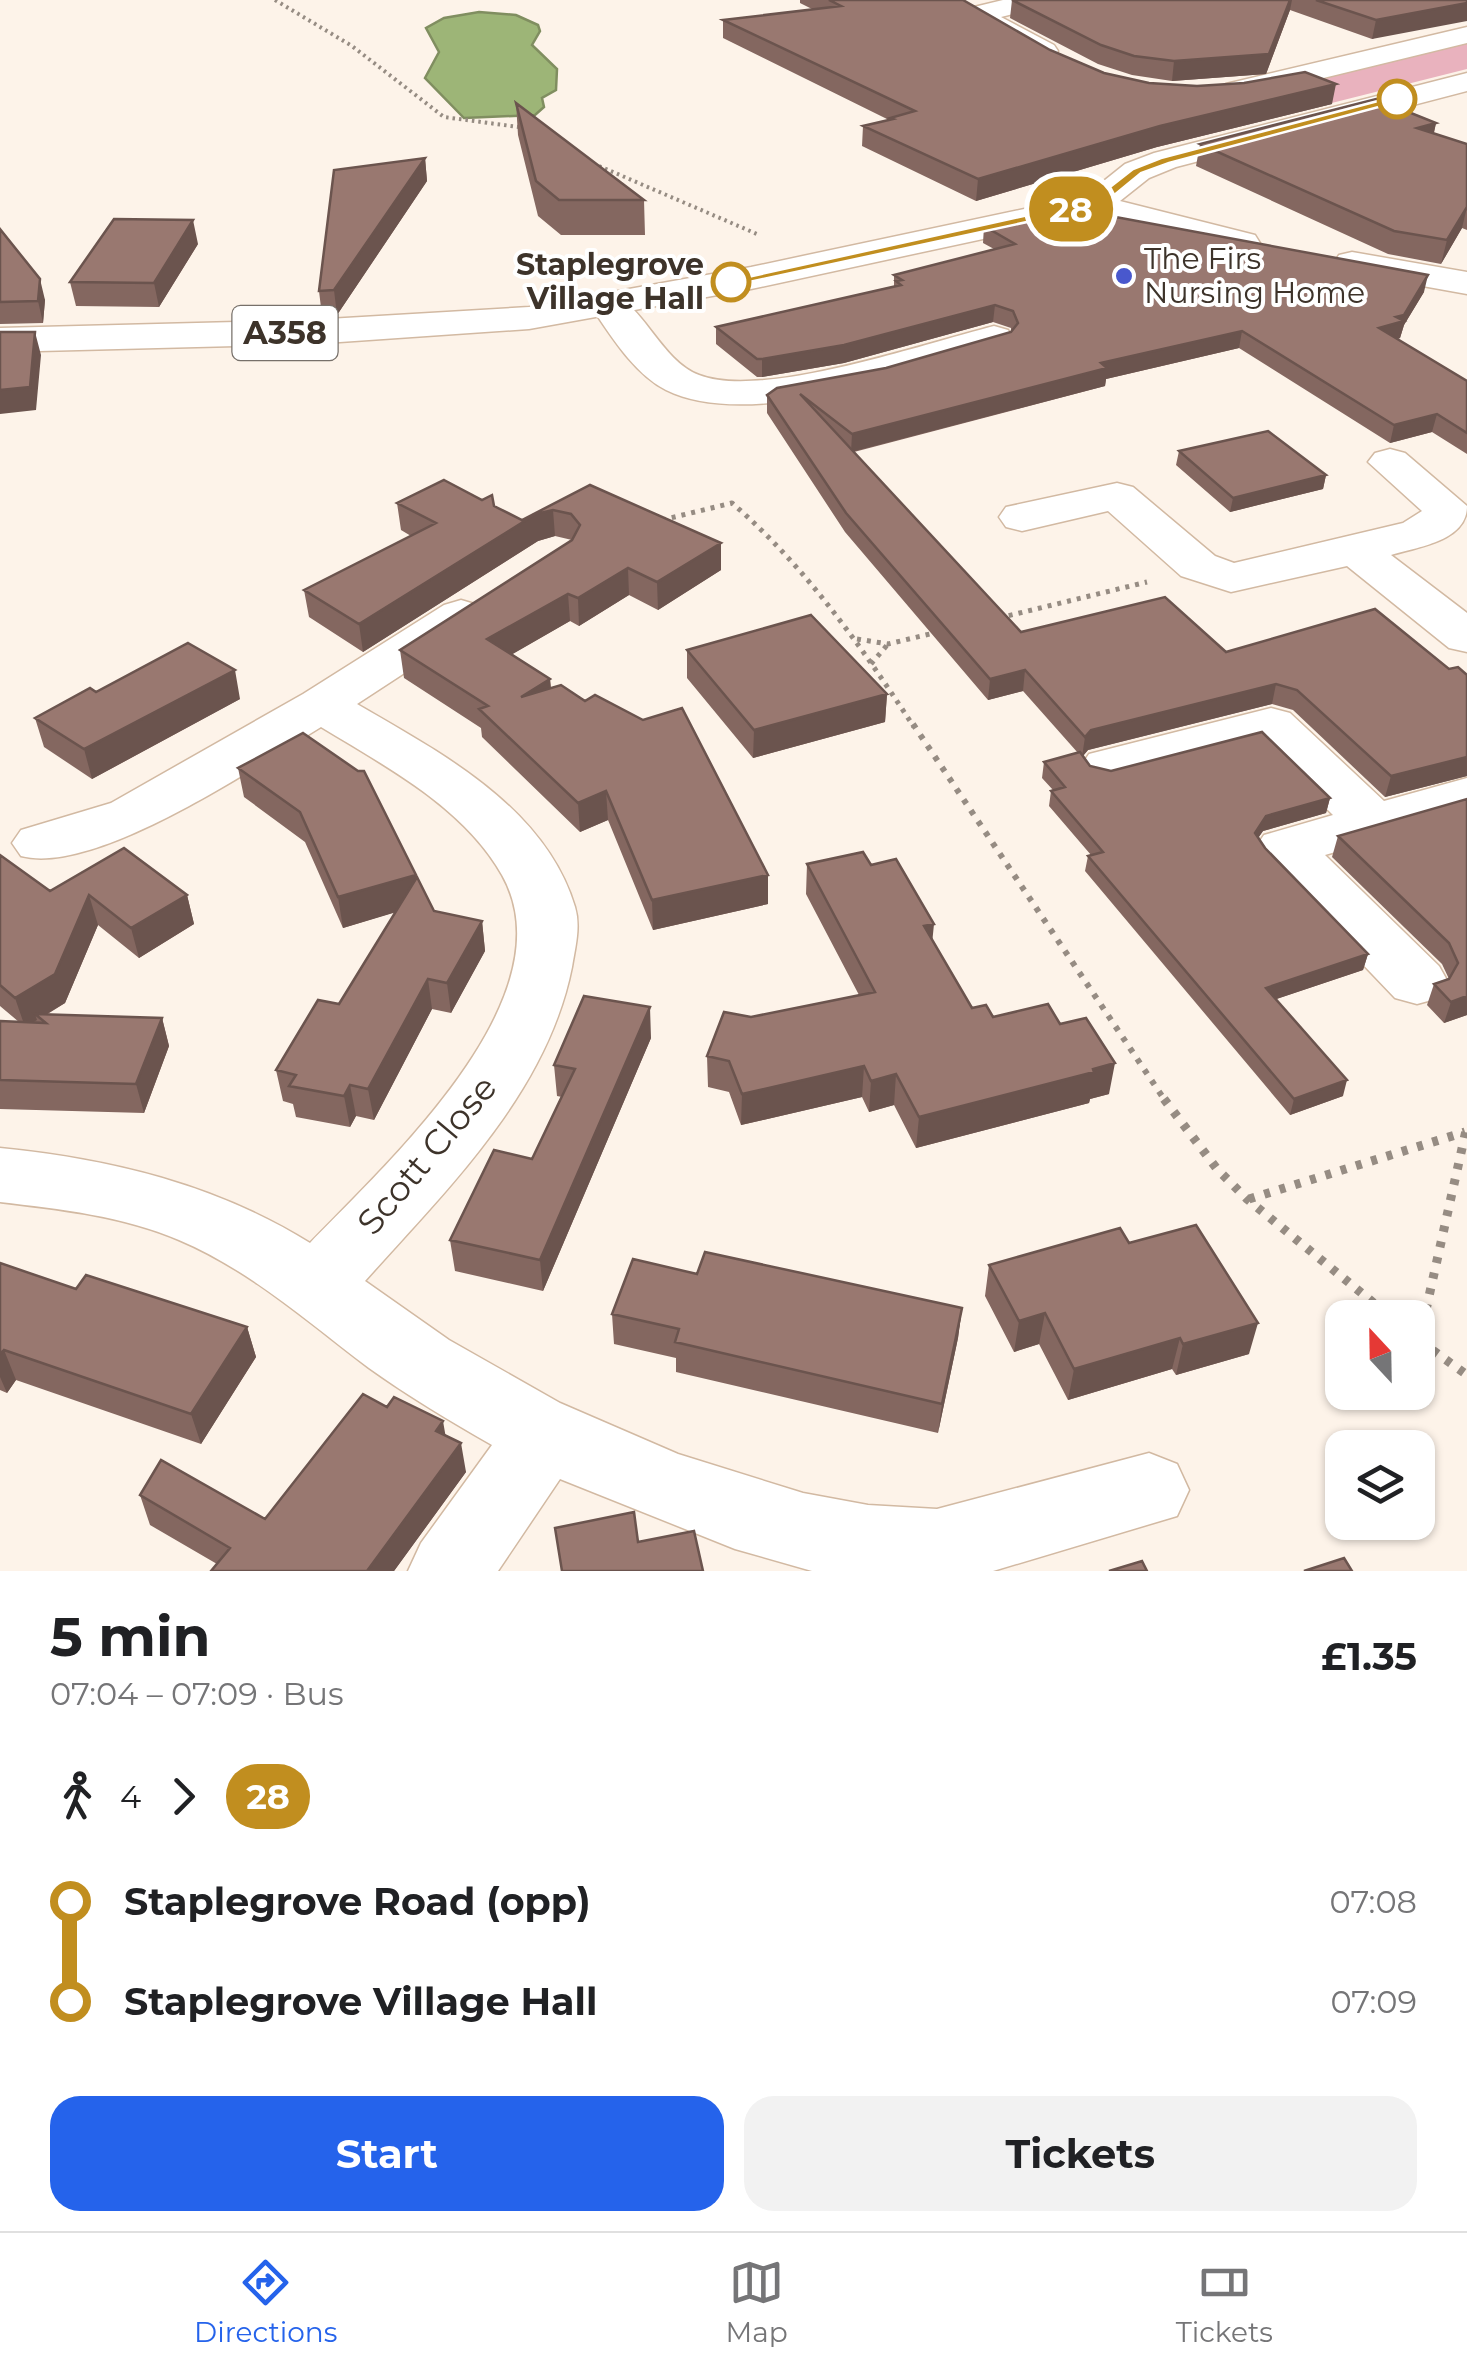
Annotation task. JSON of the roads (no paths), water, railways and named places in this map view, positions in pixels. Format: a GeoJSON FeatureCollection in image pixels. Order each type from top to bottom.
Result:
{"type":"FeatureCollection","features":[{"type":"Feature","properties":{"kind":"street"},"geometry":{"type":"LineString","coordinates":[[951,7],[984,14],[1034,0]]}},
{"type":"Feature","properties":{"kind":"street"},"geometry":{"type":"LineString","coordinates":[[984,14],[984,19],[1070,64]]}},
{"type":"Feature","properties":{"kind":"street"},"geometry":{"type":"LineString","coordinates":[[1203,94],[1243,89],[1467,35]]}},
{"type":"Feature","properties":{"kind":"street","name":"A358"},"geometry":{"type":"LineString","coordinates":[[0,340],[462,324],[609,305],[1096,204],[1137,171],[1165,160],[1467,82]]}},
{"type":"Feature","properties":{"kind":"street"},"geometry":{"type":"LineString","coordinates":[[1096,204],[1138,220],[1277,250]]}},
{"type":"Feature","properties":{"kind":"street"},"geometry":{"type":"LineString","coordinates":[[1314,256],[1467,283]]}},
{"type":"Feature","properties":{"kind":"street"},"geometry":{"type":"LineString","coordinates":[[609,305],[656,362],[684,384],[722,390],[809,387],[973,352]]}},
{"type":"Feature","properties":{"kind":"street"},"geometry":{"type":"LineString","coordinates":[[1022,517],[1117,496],[1198,566],[1232,578],[1419,533],[1445,517],[1446,506],[1390,462]]}},
{"type":"Feature","properties":{"kind":"street"},"geometry":{"type":"LineString","coordinates":[[1356,550],[1467,636]]}},
{"type":"Feature","properties":{"kind":"street"},"geometry":{"type":"LineString","coordinates":[[41,843],[131,816],[322,705],[506,586]]}},
{"type":"Feature","properties":{"kind":"street","name":"Scott Close"},"geometry":{"type":"LineString","coordinates":[[314,1286],[470,1114],[519,1040],[543,968],[548,916],[528,870],[488,817],[436,775],[322,705]]}},
{"type":"Feature","properties":{"kind":"street"},"geometry":{"type":"LineString","coordinates":[[1108,766],[1271,724],[1374,822]]}},
{"type":"Feature","properties":{"kind":"street"},"geometry":{"type":"LineString","coordinates":[[1416,982],[1284,848],[1467,796]]}},
{"type":"Feature","properties":{"kind":"street"},"geometry":{"type":"LineString","coordinates":[[0,1176],[58,1180],[167,1206],[234,1234],[424,1364],[546,1434],[659,1484],[789,1526],[936,1560],[1149,1490]]}},
{"type":"Feature","properties":{"kind":"street"},"geometry":{"type":"LineString","coordinates":[[450,1571],[546,1434]]}},
{"type":"Feature","properties":{"kind":"place","name":"The Firs Nursing Home"},"geometry":{"type":"Point","coordinates":[1124,276]}},
{"type":"Feature","properties":{"kind":"place","name":"Staplegrove Village Hall"},"geometry":{"type":"Point","coordinates":[731,282]}}]}
